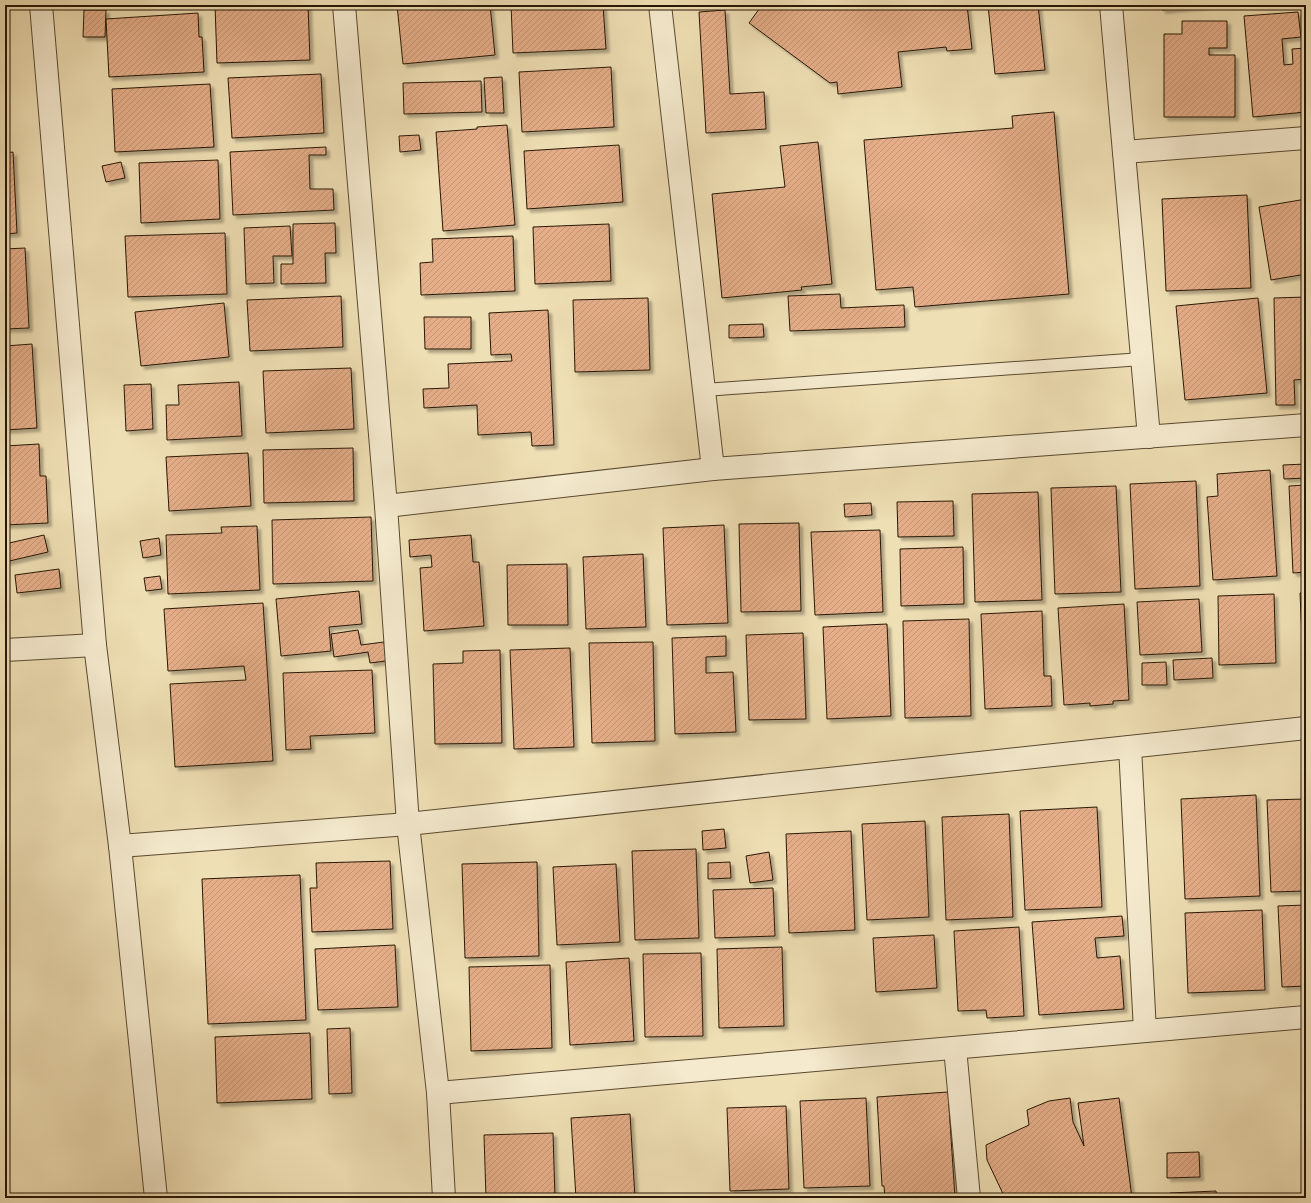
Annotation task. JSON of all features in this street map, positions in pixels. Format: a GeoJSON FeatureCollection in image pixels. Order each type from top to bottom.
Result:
{"type":"FeatureCollection","features":[{"type":"Feature","properties":{"kind":"street"},"geometry":{"type":"LineString","coordinates":[[41,5],[96,645],[120,846],[156,1198]]}},
{"type":"Feature","properties":{"kind":"street"},"geometry":{"type":"LineString","coordinates":[[344,5],[386,506],[408,824],[438,1093],[444,1198]]}},
{"type":"Feature","properties":{"kind":"street"},"geometry":{"type":"LineString","coordinates":[[660,5],[713,469]]}},
{"type":"Feature","properties":{"kind":"street"},"geometry":{"type":"LineString","coordinates":[[1111,5],[1149,437]]}},
{"type":"Feature","properties":{"kind":"street"},"geometry":{"type":"LineString","coordinates":[[1124,152],[1306,138]]}},
{"type":"Feature","properties":{"kind":"street"},"geometry":{"type":"LineString","coordinates":[[386,506],[713,469],[1306,425]]}},
{"type":"Feature","properties":{"kind":"street"},"geometry":{"type":"LineString","coordinates":[[5,650],[96,645]]}},
{"type":"Feature","properties":{"kind":"street"},"geometry":{"type":"LineString","coordinates":[[120,846],[408,824],[1306,728]]}},
{"type":"Feature","properties":{"kind":"street"},"geometry":{"type":"LineString","coordinates":[[1130,747],[1145,1031]]}},
{"type":"Feature","properties":{"kind":"street"},"geometry":{"type":"LineString","coordinates":[[438,1093],[1306,1017]]}},
{"type":"Feature","properties":{"kind":"street"},"geometry":{"type":"LineString","coordinates":[[955,1048],[969,1198]]}},
{"type":"Feature","properties":{"kind":"lane"},"geometry":{"type":"LineString","coordinates":[[704,390],[1142,359]]}},
{"type":"Feature","properties":{"kind":"building"},"geometry":{"type":"Polygon","coordinates":[[[215,5],[308,5],[310,60],[217,63],[215,5]]]}},
{"type":"Feature","properties":{"kind":"building"},"geometry":{"type":"Polygon","coordinates":[[[397,5],[490,5],[495,55],[403,64],[397,5]]]}},
{"type":"Feature","properties":{"kind":"building"},"geometry":{"type":"Polygon","coordinates":[[[511,5],[603,5],[606,49],[513,53],[511,5]]]}},
{"type":"Feature","properties":{"kind":"building"},"geometry":{"type":"Polygon","coordinates":[[[762,5],[967,5],[972,49],[947,51],[946,47],[898,52],[902,87],[838,94],[837,82],[830,83],[749,23],[762,5]]]}},
{"type":"Feature","properties":{"kind":"building"},"geometry":{"type":"Polygon","coordinates":[[[988,5],[1038,5],[1045,70],[995,74],[988,5]]]}},
{"type":"Feature","properties":{"kind":"building"},"geometry":{"type":"Polygon","coordinates":[[[1161,5],[1210,5],[1162,10],[1161,5]]]}},
{"type":"Feature","properties":{"kind":"building"},"geometry":{"type":"Polygon","coordinates":[[[84,10],[106,10],[105,37],[83,37],[84,10]]]}},
{"type":"Feature","properties":{"kind":"building"},"geometry":{"type":"Polygon","coordinates":[[[725,10],[730,94],[764,92],[766,129],[706,133],[699,12],[725,10]]]}},
{"type":"Feature","properties":{"kind":"building"},"geometry":{"type":"Polygon","coordinates":[[[1298,12],[1301,37],[1282,39],[1284,65],[1293,64],[1292,49],[1306,48],[1306,112],[1253,117],[1244,16],[1298,12]]]}},
{"type":"Feature","properties":{"kind":"building"},"geometry":{"type":"Polygon","coordinates":[[[198,13],[199,37],[202,37],[204,72],[109,77],[106,19],[198,13]]]}},
{"type":"Feature","properties":{"kind":"building"},"geometry":{"type":"Polygon","coordinates":[[[1182,21],[1227,21],[1227,48],[1209,48],[1209,55],[1235,55],[1235,117],[1164,117],[1164,34],[1182,34],[1182,21]]]}},
{"type":"Feature","properties":{"kind":"building"},"geometry":{"type":"Polygon","coordinates":[[[611,67],[614,127],[522,132],[519,72],[611,67]]]}},
{"type":"Feature","properties":{"kind":"building"},"geometry":{"type":"Polygon","coordinates":[[[321,74],[324,133],[232,138],[228,78],[321,74]]]}},
{"type":"Feature","properties":{"kind":"building"},"geometry":{"type":"Polygon","coordinates":[[[502,77],[504,113],[486,113],[484,78],[502,77]]]}},
{"type":"Feature","properties":{"kind":"building"},"geometry":{"type":"Polygon","coordinates":[[[481,81],[482,112],[404,114],[403,83],[481,81]]]}},
{"type":"Feature","properties":{"kind":"building"},"geometry":{"type":"Polygon","coordinates":[[[210,84],[214,147],[115,152],[112,89],[210,84]]]}},
{"type":"Feature","properties":{"kind":"building"},"geometry":{"type":"Polygon","coordinates":[[[1054,112],[1069,294],[915,307],[913,287],[876,290],[864,140],[1013,128],[1012,116],[1054,112]]]}},
{"type":"Feature","properties":{"kind":"building"},"geometry":{"type":"Polygon","coordinates":[[[507,125],[515,225],[443,231],[436,132],[507,125]]]}},
{"type":"Feature","properties":{"kind":"building"},"geometry":{"type":"Polygon","coordinates":[[[419,135],[421,150],[400,152],[399,136],[419,135]]]}},
{"type":"Feature","properties":{"kind":"building"},"geometry":{"type":"Polygon","coordinates":[[[818,142],[832,284],[801,287],[802,290],[722,298],[712,194],[785,187],[780,146],[818,142]]]}},
{"type":"Feature","properties":{"kind":"building"},"geometry":{"type":"Polygon","coordinates":[[[619,145],[623,202],[527,209],[524,151],[619,145]]]}},
{"type":"Feature","properties":{"kind":"building"},"geometry":{"type":"Polygon","coordinates":[[[326,147],[326,155],[309,155],[310,189],[333,189],[334,210],[233,215],[230,152],[326,147]]]}},
{"type":"Feature","properties":{"kind":"building"},"geometry":{"type":"Polygon","coordinates":[[[13,152],[17,233],[5,234],[5,153],[13,152]]]}},
{"type":"Feature","properties":{"kind":"building"},"geometry":{"type":"Polygon","coordinates":[[[218,160],[220,219],[141,223],[139,163],[218,160]]]}},
{"type":"Feature","properties":{"kind":"building"},"geometry":{"type":"Polygon","coordinates":[[[121,162],[125,178],[106,182],[102,166],[121,162]]]}},
{"type":"Feature","properties":{"kind":"building"},"geometry":{"type":"Polygon","coordinates":[[[1247,195],[1251,288],[1166,291],[1162,199],[1247,195]]]}},
{"type":"Feature","properties":{"kind":"building"},"geometry":{"type":"Polygon","coordinates":[[[1306,199],[1306,274],[1271,280],[1259,207],[1306,199]]]}},
{"type":"Feature","properties":{"kind":"building"},"geometry":{"type":"Polygon","coordinates":[[[335,223],[336,253],[325,253],[326,283],[281,284],[281,264],[293,264],[293,224],[335,223]]]}},
{"type":"Feature","properties":{"kind":"building"},"geometry":{"type":"Polygon","coordinates":[[[609,224],[611,281],[535,284],[533,227],[609,224]]]}},
{"type":"Feature","properties":{"kind":"building"},"geometry":{"type":"Polygon","coordinates":[[[290,226],[292,256],[273,256],[274,283],[246,284],[244,228],[290,226]]]}},
{"type":"Feature","properties":{"kind":"building"},"geometry":{"type":"Polygon","coordinates":[[[225,233],[227,294],[128,297],[125,236],[225,233]]]}},
{"type":"Feature","properties":{"kind":"building"},"geometry":{"type":"Polygon","coordinates":[[[513,236],[515,291],[421,295],[420,263],[433,262],[432,239],[513,236]]]}},
{"type":"Feature","properties":{"kind":"building"},"geometry":{"type":"Polygon","coordinates":[[[25,248],[29,328],[5,329],[5,249],[25,248]]]}},
{"type":"Feature","properties":{"kind":"building"},"geometry":{"type":"Polygon","coordinates":[[[840,294],[841,308],[904,305],[905,327],[790,331],[788,296],[840,294]]]}},
{"type":"Feature","properties":{"kind":"building"},"geometry":{"type":"Polygon","coordinates":[[[341,296],[343,347],[250,351],[247,300],[341,296]]]}},
{"type":"Feature","properties":{"kind":"building"},"geometry":{"type":"Polygon","coordinates":[[[1306,297],[1306,379],[1294,380],[1295,405],[1276,405],[1274,298],[1306,297]]]}},
{"type":"Feature","properties":{"kind":"building"},"geometry":{"type":"Polygon","coordinates":[[[648,298],[650,370],[575,372],[573,300],[648,298]]]}},
{"type":"Feature","properties":{"kind":"building"},"geometry":{"type":"Polygon","coordinates":[[[1258,298],[1267,393],[1185,400],[1176,306],[1258,298]]]}},
{"type":"Feature","properties":{"kind":"building"},"geometry":{"type":"Polygon","coordinates":[[[224,303],[229,357],[141,366],[135,312],[224,303]]]}},
{"type":"Feature","properties":{"kind":"building"},"geometry":{"type":"Polygon","coordinates":[[[548,310],[554,445],[532,446],[531,432],[478,435],[477,405],[424,408],[423,389],[449,388],[448,364],[512,361],[511,354],[491,355],[489,313],[548,310]]]}},
{"type":"Feature","properties":{"kind":"building"},"geometry":{"type":"Polygon","coordinates":[[[424,317],[471,317],[471,349],[425,349],[424,317]]]}},
{"type":"Feature","properties":{"kind":"building"},"geometry":{"type":"Polygon","coordinates":[[[763,324],[764,337],[729,338],[729,325],[763,324]]]}},
{"type":"Feature","properties":{"kind":"building"},"geometry":{"type":"Polygon","coordinates":[[[32,344],[37,428],[5,430],[5,346],[32,344]]]}},
{"type":"Feature","properties":{"kind":"building"},"geometry":{"type":"Polygon","coordinates":[[[351,368],[354,429],[266,433],[263,371],[351,368]]]}},
{"type":"Feature","properties":{"kind":"building"},"geometry":{"type":"Polygon","coordinates":[[[239,382],[242,436],[167,440],[166,405],[179,405],[178,385],[239,382]]]}},
{"type":"Feature","properties":{"kind":"building"},"geometry":{"type":"Polygon","coordinates":[[[151,384],[153,429],[126,431],[124,385],[151,384]]]}},
{"type":"Feature","properties":{"kind":"building"},"geometry":{"type":"Polygon","coordinates":[[[39,444],[40,476],[46,476],[48,523],[5,525],[5,446],[39,444]]]}},
{"type":"Feature","properties":{"kind":"building"},"geometry":{"type":"Polygon","coordinates":[[[353,448],[354,501],[264,503],[263,450],[353,448]]]}},
{"type":"Feature","properties":{"kind":"building"},"geometry":{"type":"Polygon","coordinates":[[[248,453],[251,506],[169,511],[166,457],[248,453]]]}},
{"type":"Feature","properties":{"kind":"building"},"geometry":{"type":"Polygon","coordinates":[[[1306,464],[1306,478],[1284,479],[1283,465],[1306,464]]]}},
{"type":"Feature","properties":{"kind":"building"},"geometry":{"type":"Polygon","coordinates":[[[1270,470],[1277,576],[1213,580],[1207,497],[1218,496],[1217,474],[1270,470]]]}},
{"type":"Feature","properties":{"kind":"building"},"geometry":{"type":"Polygon","coordinates":[[[1196,481],[1200,586],[1135,589],[1130,484],[1196,481]]]}},
{"type":"Feature","properties":{"kind":"building"},"geometry":{"type":"Polygon","coordinates":[[[1306,485],[1306,572],[1293,573],[1289,486],[1306,485]]]}},
{"type":"Feature","properties":{"kind":"building"},"geometry":{"type":"Polygon","coordinates":[[[1116,486],[1121,592],[1055,594],[1051,488],[1116,486]]]}},
{"type":"Feature","properties":{"kind":"building"},"geometry":{"type":"Polygon","coordinates":[[[1038,492],[1042,600],[975,602],[972,494],[1038,492]]]}},
{"type":"Feature","properties":{"kind":"building"},"geometry":{"type":"Polygon","coordinates":[[[953,501],[954,536],[898,537],[897,502],[953,501]]]}},
{"type":"Feature","properties":{"kind":"building"},"geometry":{"type":"Polygon","coordinates":[[[871,503],[872,515],[845,517],[844,504],[871,503]]]}},
{"type":"Feature","properties":{"kind":"building"},"geometry":{"type":"Polygon","coordinates":[[[371,517],[373,581],[273,584],[272,520],[371,517]]]}},
{"type":"Feature","properties":{"kind":"building"},"geometry":{"type":"Polygon","coordinates":[[[799,523],[801,611],[741,612],[739,524],[799,523]]]}},
{"type":"Feature","properties":{"kind":"building"},"geometry":{"type":"Polygon","coordinates":[[[724,525],[728,623],[667,625],[663,528],[724,525]]]}},
{"type":"Feature","properties":{"kind":"building"},"geometry":{"type":"Polygon","coordinates":[[[257,526],[260,590],[168,594],[166,535],[222,533],[221,527],[257,526]]]}},
{"type":"Feature","properties":{"kind":"building"},"geometry":{"type":"Polygon","coordinates":[[[880,530],[883,612],[815,615],[811,532],[880,530]]]}},
{"type":"Feature","properties":{"kind":"building"},"geometry":{"type":"Polygon","coordinates":[[[44,535],[48,552],[5,562],[5,544],[44,535]]]}},
{"type":"Feature","properties":{"kind":"building"},"geometry":{"type":"Polygon","coordinates":[[[471,535],[473,562],[479,562],[484,626],[424,631],[420,568],[432,567],[431,555],[410,557],[409,540],[471,535]]]}},
{"type":"Feature","properties":{"kind":"building"},"geometry":{"type":"Polygon","coordinates":[[[159,538],[161,555],[143,558],[140,541],[159,538]]]}},
{"type":"Feature","properties":{"kind":"building"},"geometry":{"type":"Polygon","coordinates":[[[963,547],[964,604],[901,606],[900,549],[963,547]]]}},
{"type":"Feature","properties":{"kind":"building"},"geometry":{"type":"Polygon","coordinates":[[[643,554],[646,627],[586,629],[583,557],[643,554]]]}},
{"type":"Feature","properties":{"kind":"building"},"geometry":{"type":"Polygon","coordinates":[[[567,564],[568,625],[508,625],[507,565],[567,564]]]}},
{"type":"Feature","properties":{"kind":"building"},"geometry":{"type":"Polygon","coordinates":[[[59,569],[61,588],[17,593],[15,575],[59,569]]]}},
{"type":"Feature","properties":{"kind":"building"},"geometry":{"type":"Polygon","coordinates":[[[160,576],[162,589],[146,591],[144,578],[160,576]]]}},
{"type":"Feature","properties":{"kind":"building"},"geometry":{"type":"Polygon","coordinates":[[[359,591],[362,624],[329,627],[331,651],[281,656],[276,599],[359,591]]]}},
{"type":"Feature","properties":{"kind":"building"},"geometry":{"type":"Polygon","coordinates":[[[1306,592],[1306,682],[1304,682],[1300,593],[1306,592]]]}},
{"type":"Feature","properties":{"kind":"building"},"geometry":{"type":"Polygon","coordinates":[[[1274,594],[1276,663],[1219,665],[1218,596],[1274,594]]]}},
{"type":"Feature","properties":{"kind":"building"},"geometry":{"type":"Polygon","coordinates":[[[1199,599],[1202,652],[1140,655],[1137,602],[1199,599]]]}},
{"type":"Feature","properties":{"kind":"building"},"geometry":{"type":"Polygon","coordinates":[[[263,603],[273,761],[175,767],[170,684],[246,680],[244,666],[168,671],[164,609],[263,603]]]}},
{"type":"Feature","properties":{"kind":"building"},"geometry":{"type":"Polygon","coordinates":[[[1124,604],[1129,700],[1113,701],[1113,704],[1090,706],[1090,703],[1064,705],[1058,608],[1124,604]]]}},
{"type":"Feature","properties":{"kind":"building"},"geometry":{"type":"Polygon","coordinates":[[[1042,611],[1044,676],[1051,676],[1052,706],[985,709],[981,614],[1042,611]]]}},
{"type":"Feature","properties":{"kind":"building"},"geometry":{"type":"Polygon","coordinates":[[[969,619],[971,716],[905,718],[903,621],[969,619]]]}},
{"type":"Feature","properties":{"kind":"building"},"geometry":{"type":"Polygon","coordinates":[[[887,624],[891,716],[827,719],[823,627],[887,624]]]}},
{"type":"Feature","properties":{"kind":"building"},"geometry":{"type":"Polygon","coordinates":[[[358,630],[361,645],[384,642],[386,661],[370,663],[368,652],[334,657],[331,634],[358,630]]]}},
{"type":"Feature","properties":{"kind":"building"},"geometry":{"type":"Polygon","coordinates":[[[803,633],[806,719],[749,720],[746,635],[803,633]]]}},
{"type":"Feature","properties":{"kind":"building"},"geometry":{"type":"Polygon","coordinates":[[[726,636],[726,656],[706,657],[706,673],[733,672],[736,732],[675,734],[672,638],[726,636]]]}},
{"type":"Feature","properties":{"kind":"building"},"geometry":{"type":"Polygon","coordinates":[[[653,642],[655,741],[592,743],[589,643],[653,642]]]}},
{"type":"Feature","properties":{"kind":"building"},"geometry":{"type":"Polygon","coordinates":[[[570,648],[574,747],[514,749],[510,650],[570,648]]]}},
{"type":"Feature","properties":{"kind":"building"},"geometry":{"type":"Polygon","coordinates":[[[500,650],[502,743],[435,744],[433,664],[463,663],[463,651],[500,650]]]}},
{"type":"Feature","properties":{"kind":"building"},"geometry":{"type":"Polygon","coordinates":[[[1212,658],[1213,678],[1174,680],[1173,660],[1212,658]]]}},
{"type":"Feature","properties":{"kind":"building"},"geometry":{"type":"Polygon","coordinates":[[[1166,662],[1167,685],[1142,685],[1142,663],[1166,662]]]}},
{"type":"Feature","properties":{"kind":"building"},"geometry":{"type":"Polygon","coordinates":[[[372,670],[375,733],[310,736],[311,749],[286,750],[283,673],[372,670]]]}},
{"type":"Feature","properties":{"kind":"building"},"geometry":{"type":"Polygon","coordinates":[[[1256,795],[1260,896],[1185,899],[1181,799],[1256,795]]]}},
{"type":"Feature","properties":{"kind":"building"},"geometry":{"type":"Polygon","coordinates":[[[1306,799],[1306,891],[1271,892],[1267,800],[1306,799]]]}},
{"type":"Feature","properties":{"kind":"building"},"geometry":{"type":"Polygon","coordinates":[[[1097,807],[1102,907],[1025,910],[1020,811],[1097,807]]]}},
{"type":"Feature","properties":{"kind":"building"},"geometry":{"type":"Polygon","coordinates":[[[1009,814],[1013,917],[946,920],[942,817],[1009,814]]]}},
{"type":"Feature","properties":{"kind":"building"},"geometry":{"type":"Polygon","coordinates":[[[925,821],[929,917],[867,920],[862,824],[925,821]]]}},
{"type":"Feature","properties":{"kind":"building"},"geometry":{"type":"Polygon","coordinates":[[[724,829],[726,848],[703,850],[702,831],[724,829]]]}},
{"type":"Feature","properties":{"kind":"building"},"geometry":{"type":"Polygon","coordinates":[[[851,831],[855,930],[789,933],[786,834],[851,831]]]}},
{"type":"Feature","properties":{"kind":"building"},"geometry":{"type":"Polygon","coordinates":[[[696,849],[699,938],[635,940],[632,851],[696,849]]]}},
{"type":"Feature","properties":{"kind":"building"},"geometry":{"type":"Polygon","coordinates":[[[769,852],[773,880],[750,883],[746,856],[769,852]]]}},
{"type":"Feature","properties":{"kind":"building"},"geometry":{"type":"Polygon","coordinates":[[[390,861],[393,929],[312,932],[310,888],[317,888],[316,863],[390,861]]]}},
{"type":"Feature","properties":{"kind":"building"},"geometry":{"type":"Polygon","coordinates":[[[537,862],[539,956],[465,958],[462,864],[537,862]]]}},
{"type":"Feature","properties":{"kind":"building"},"geometry":{"type":"Polygon","coordinates":[[[730,862],[731,878],[708,879],[708,863],[730,862]]]}},
{"type":"Feature","properties":{"kind":"building"},"geometry":{"type":"Polygon","coordinates":[[[616,864],[620,942],[557,945],[553,867],[616,864]]]}},
{"type":"Feature","properties":{"kind":"building"},"geometry":{"type":"Polygon","coordinates":[[[300,875],[306,1020],[208,1024],[202,879],[300,875]]]}},
{"type":"Feature","properties":{"kind":"building"},"geometry":{"type":"Polygon","coordinates":[[[773,888],[775,936],[715,938],[713,890],[773,888]]]}},
{"type":"Feature","properties":{"kind":"building"},"geometry":{"type":"Polygon","coordinates":[[[1306,905],[1306,986],[1282,987],[1278,906],[1306,905]]]}},
{"type":"Feature","properties":{"kind":"building"},"geometry":{"type":"Polygon","coordinates":[[[1262,910],[1265,990],[1188,993],[1185,913],[1262,910]]]}},
{"type":"Feature","properties":{"kind":"building"},"geometry":{"type":"Polygon","coordinates":[[[1122,916],[1124,936],[1095,938],[1097,958],[1120,956],[1124,1009],[1039,1015],[1032,922],[1122,916]]]}},
{"type":"Feature","properties":{"kind":"building"},"geometry":{"type":"Polygon","coordinates":[[[1019,927],[1024,1016],[987,1018],[986,1010],[958,1011],[954,931],[1019,927]]]}},
{"type":"Feature","properties":{"kind":"building"},"geometry":{"type":"Polygon","coordinates":[[[934,935],[937,988],[876,992],[873,938],[934,935]]]}},
{"type":"Feature","properties":{"kind":"building"},"geometry":{"type":"Polygon","coordinates":[[[395,945],[398,1007],[318,1010],[315,949],[395,945]]]}},
{"type":"Feature","properties":{"kind":"building"},"geometry":{"type":"Polygon","coordinates":[[[782,947],[784,1026],[719,1028],[717,949],[782,947]]]}},
{"type":"Feature","properties":{"kind":"building"},"geometry":{"type":"Polygon","coordinates":[[[701,953],[703,1036],[645,1037],[643,954],[701,953]]]}},
{"type":"Feature","properties":{"kind":"building"},"geometry":{"type":"Polygon","coordinates":[[[629,958],[634,1041],[570,1045],[566,962],[629,958]]]}},
{"type":"Feature","properties":{"kind":"building"},"geometry":{"type":"Polygon","coordinates":[[[550,965],[552,1048],[471,1051],[469,967],[550,965]]]}},
{"type":"Feature","properties":{"kind":"building"},"geometry":{"type":"Polygon","coordinates":[[[350,1028],[352,1093],[329,1094],[327,1029],[350,1028]]]}},
{"type":"Feature","properties":{"kind":"building"},"geometry":{"type":"Polygon","coordinates":[[[310,1033],[312,1099],[217,1103],[215,1037],[310,1033]]]}},
{"type":"Feature","properties":{"kind":"building"},"geometry":{"type":"Polygon","coordinates":[[[948,1092],[955,1198],[885,1198],[884,1186],[882,1186],[877,1097],[948,1092]]]}},
{"type":"Feature","properties":{"kind":"building"},"geometry":{"type":"Polygon","coordinates":[[[866,1098],[870,1186],[804,1188],[800,1101],[866,1098]]]}},
{"type":"Feature","properties":{"kind":"building"},"geometry":{"type":"Polygon","coordinates":[[[1070,1098],[1073,1122],[1084,1146],[1078,1103],[1119,1098],[1132,1198],[1005,1198],[987,1160],[986,1145],[1029,1125],[1027,1110],[1049,1101],[1070,1098]]]}},
{"type":"Feature","properties":{"kind":"building"},"geometry":{"type":"Polygon","coordinates":[[[786,1106],[789,1189],[730,1191],[727,1108],[786,1106]]]}},
{"type":"Feature","properties":{"kind":"building"},"geometry":{"type":"Polygon","coordinates":[[[630,1114],[635,1198],[576,1198],[571,1118],[630,1114]]]}},
{"type":"Feature","properties":{"kind":"building"},"geometry":{"type":"Polygon","coordinates":[[[553,1133],[555,1198],[486,1198],[484,1135],[553,1133]]]}},
{"type":"Feature","properties":{"kind":"building"},"geometry":{"type":"Polygon","coordinates":[[[1199,1152],[1200,1177],[1167,1178],[1167,1153],[1199,1152]]]}},
{"type":"Feature","properties":{"kind":"building"},"geometry":{"type":"Polygon","coordinates":[[[1216,1191],[1217,1198],[1170,1198],[1170,1193],[1216,1191]]]}}]}
